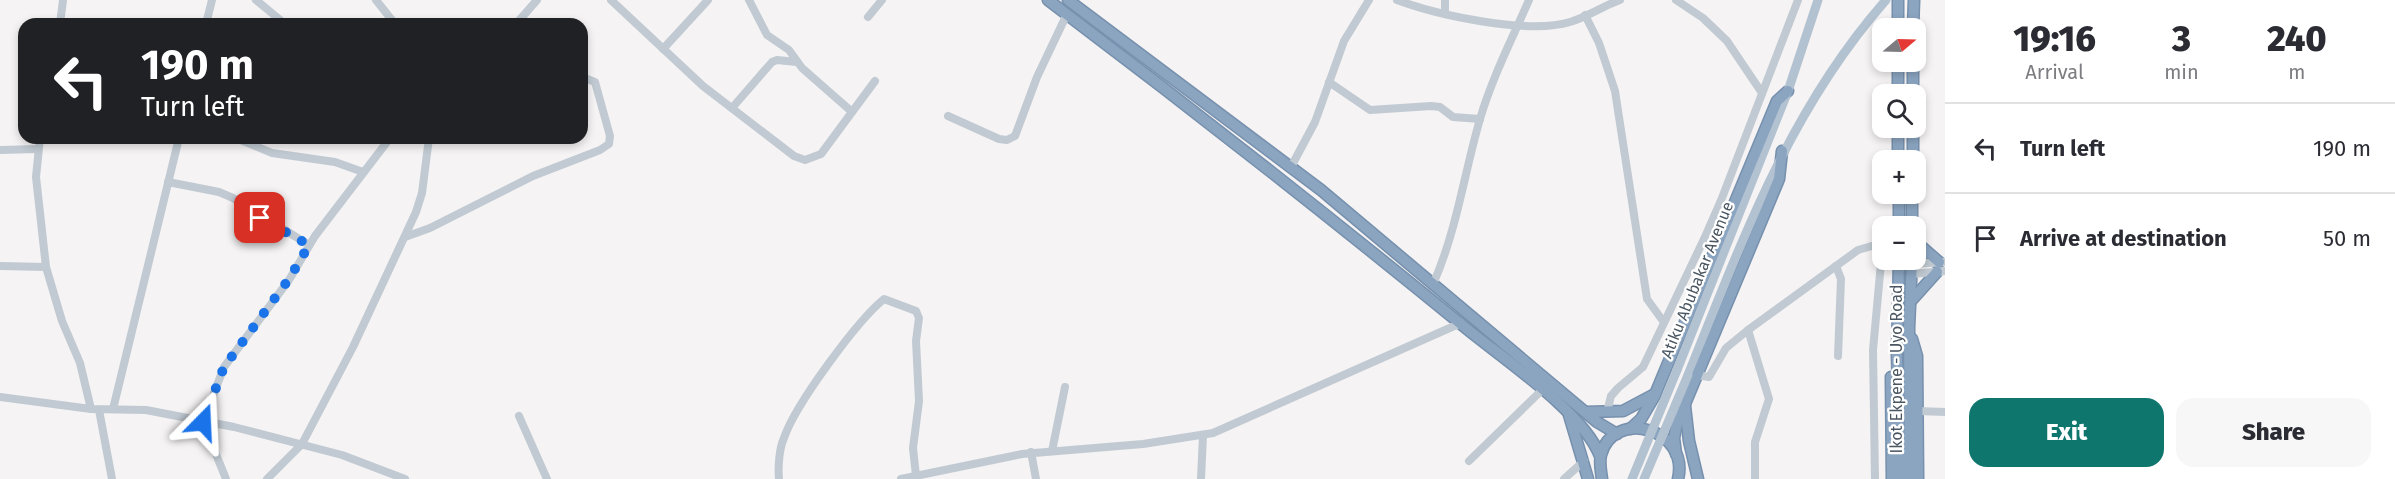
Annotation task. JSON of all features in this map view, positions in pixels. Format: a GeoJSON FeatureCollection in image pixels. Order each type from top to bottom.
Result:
{"type":"FeatureCollection","features":[{"type":"Feature","properties":{"kind":"highway"},"geometry":{"type":"LineString","coordinates":[[1048,0],[1461,323],[1542,390],[1591,436],[1600,456],[1602,479]]}},
{"type":"Feature","properties":{"kind":"highway"},"geometry":{"type":"LineString","coordinates":[[1898,0],[1898,18]]}},
{"type":"Feature","properties":{"kind":"highway"},"geometry":{"type":"LineString","coordinates":[[1913,18],[1914,0]]}},
{"type":"Feature","properties":{"kind":"highway"},"geometry":{"type":"LineString","coordinates":[[1071,1],[1291,167],[1434,282],[1606,429],[1617,434]]}},
{"type":"Feature","properties":{"kind":"highway"},"geometry":{"type":"LineString","coordinates":[[1630,429],[1646,412],[1656,394],[1777,101],[1788,91]]}},
{"type":"Feature","properties":{"kind":"highway"},"geometry":{"type":"LineString","coordinates":[[1676,454],[1675,430],[1693,375],[1779,179],[1782,151]]}},
{"type":"Feature","properties":{"kind":"highway"},"geometry":{"type":"LineString","coordinates":[[1911,301],[1942,267],[1926,252]]}},
{"type":"Feature","properties":{"kind":"highway","name":"Ikot Ekpene - Uyo Road"},"geometry":{"type":"LineString","coordinates":[[1900,270],[1910,479]]}},
{"type":"Feature","properties":{"kind":"highway","name":"Ikot Ekpene - Uyo Road"},"geometry":{"type":"LineString","coordinates":[[1901,479],[1903,329],[1911,301],[1912,270]]}},
{"type":"Feature","properties":{"kind":"highway"},"geometry":{"type":"LineString","coordinates":[[1903,329],[1917,356],[1918,479]]}},
{"type":"Feature","properties":{"kind":"highway"},"geometry":{"type":"LineString","coordinates":[[1892,479],[1891,354],[1903,329]]}},
{"type":"Feature","properties":{"kind":"highway"},"geometry":{"type":"LineString","coordinates":[[1586,412],[1607,412],[1633,407],[1656,394]]}},
{"type":"Feature","properties":{"kind":"highway"},"geometry":{"type":"LineString","coordinates":[[1685,403],[1689,441],[1698,479]]}},
{"type":"Feature","properties":{"kind":"highway"},"geometry":{"type":"LineString","coordinates":[[1569,415],[1588,479]]}},
{"type":"Feature","properties":{"kind":"highway"},"geometry":{"type":"LineString","coordinates":[[1600,456],[1617,434],[1630,429],[1646,429],[1658,433],[1669,442],[1679,464],[1678,479]]}},
{"type":"Feature","properties":{"kind":"main road","name":"Atiku Abubakar Avenue"},"geometry":{"type":"LineString","coordinates":[[1632,479],[1788,91],[1818,0]]}},
{"type":"Feature","properties":{"kind":"main road"},"geometry":{"type":"LineString","coordinates":[[1782,151],[1820,86],[1883,3]]}},
{"type":"Feature","properties":{"kind":"main road","name":"Atiku Abubakar Avenue"},"geometry":{"type":"LineString","coordinates":[[1644,479],[1693,375]]}},
{"type":"Feature","properties":{"kind":"street"},"geometry":{"type":"LineString","coordinates":[[61,18],[63,0]]}},
{"type":"Feature","properties":{"kind":"street"},"geometry":{"type":"LineString","coordinates":[[208,18],[212,0]]}},
{"type":"Feature","properties":{"kind":"street"},"geometry":{"type":"LineString","coordinates":[[256,0],[278,18]]}},
{"type":"Feature","properties":{"kind":"street"},"geometry":{"type":"LineString","coordinates":[[376,0],[390,18]]}},
{"type":"Feature","properties":{"kind":"street"},"geometry":{"type":"LineString","coordinates":[[521,18],[537,0]]}},
{"type":"Feature","properties":{"kind":"street"},"geometry":{"type":"LineString","coordinates":[[611,0],[703,86],[794,156],[805,160],[820,154],[875,81]]}},
{"type":"Feature","properties":{"kind":"street"},"geometry":{"type":"LineString","coordinates":[[663,49],[708,0]]}},
{"type":"Feature","properties":{"kind":"street"},"geometry":{"type":"LineString","coordinates":[[749,0],[767,35],[789,50],[797,62],[851,111]]}},
{"type":"Feature","properties":{"kind":"street"},"geometry":{"type":"LineString","coordinates":[[868,17],[882,0]]}},
{"type":"Feature","properties":{"kind":"street"},"geometry":{"type":"LineString","coordinates":[[1291,167],[1315,122],[1344,41],[1369,0]]}},
{"type":"Feature","properties":{"kind":"street"},"geometry":{"type":"LineString","coordinates":[[1397,0],[1419,8],[1518,26],[1556,25],[1572,22],[1620,0]]}},
{"type":"Feature","properties":{"kind":"street"},"geometry":{"type":"LineString","coordinates":[[1445,0],[1445,13]]}},
{"type":"Feature","properties":{"kind":"street"},"geometry":{"type":"LineString","coordinates":[[1434,282],[1464,194],[1480,119],[1529,0]]}},
{"type":"Feature","properties":{"kind":"street"},"geometry":{"type":"LineString","coordinates":[[1676,0],[1703,18],[1727,41],[1762,93]]}},
{"type":"Feature","properties":{"kind":"street"},"geometry":{"type":"LineString","coordinates":[[1607,412],[1611,396],[1643,366],[1722,198],[1798,0]]}},
{"type":"Feature","properties":{"kind":"street"},"geometry":{"type":"LineString","coordinates":[[948,116],[999,139],[1007,140],[1015,136],[1037,77],[1067,14]]}},
{"type":"Feature","properties":{"kind":"street"},"geometry":{"type":"LineString","coordinates":[[1586,15],[1599,43],[1615,92],[1647,299],[1663,321]]}},
{"type":"Feature","properties":{"kind":"street"},"geometry":{"type":"LineString","coordinates":[[732,108],[772,62],[777,60],[797,62]]}},
{"type":"Feature","properties":{"kind":"street"},"geometry":{"type":"LineString","coordinates":[[405,237],[430,228],[533,176],[600,150],[609,144],[610,136],[595,82],[588,79]]}},
{"type":"Feature","properties":{"kind":"street"},"geometry":{"type":"LineString","coordinates":[[1329,82],[1370,110],[1431,106],[1440,107],[1453,117],[1480,119]]}},
{"type":"Feature","properties":{"kind":"street"},"geometry":{"type":"LineString","coordinates":[[39,144],[36,177],[46,267],[62,321],[80,363],[95,410],[111,479]]}},
{"type":"Feature","properties":{"kind":"street"},"geometry":{"type":"LineString","coordinates":[[113,409],[178,144]]}},
{"type":"Feature","properties":{"kind":"street"},"geometry":{"type":"LineString","coordinates":[[251,144],[272,153],[335,162],[363,172]]}},
{"type":"Feature","properties":{"kind":"street"},"geometry":{"type":"LineString","coordinates":[[226,479],[203,422],[224,367],[289,279],[309,245],[385,144]]}},
{"type":"Feature","properties":{"kind":"street"},"geometry":{"type":"LineString","coordinates":[[267,479],[302,444],[353,347],[405,237],[422,193],[428,144]]}},
{"type":"Feature","properties":{"kind":"street"},"geometry":{"type":"LineString","coordinates":[[0,150],[38,149]]}},
{"type":"Feature","properties":{"kind":"street"},"geometry":{"type":"LineString","coordinates":[[168,183],[219,192],[233,198],[309,245]]}},
{"type":"Feature","properties":{"kind":"street"},"geometry":{"type":"LineString","coordinates":[[1693,375],[1705,378],[1712,375],[1726,348],[1748,330],[1858,250],[1872,246]]}},
{"type":"Feature","properties":{"kind":"street"},"geometry":{"type":"LineString","coordinates":[[0,266],[46,267]]}},
{"type":"Feature","properties":{"kind":"street"},"geometry":{"type":"LineString","coordinates":[[1836,266],[1841,279],[1838,356]]}},
{"type":"Feature","properties":{"kind":"street"},"geometry":{"type":"LineString","coordinates":[[1926,266],[1942,267]]}},
{"type":"Feature","properties":{"kind":"street"},"geometry":{"type":"LineString","coordinates":[[1875,479],[1873,351],[1880,270]]}},
{"type":"Feature","properties":{"kind":"street"},"geometry":{"type":"LineString","coordinates":[[779,479],[782,440],[790,421],[822,374],[884,299],[916,311],[919,318],[916,341],[919,401],[913,448],[916,476]]}},
{"type":"Feature","properties":{"kind":"street"},"geometry":{"type":"LineString","coordinates":[[901,479],[932,476],[1032,452],[1143,444],[1203,435],[1238,423],[1461,323]]}},
{"type":"Feature","properties":{"kind":"street"},"geometry":{"type":"LineString","coordinates":[[1748,330],[1769,399],[1755,442],[1755,479]]}},
{"type":"Feature","properties":{"kind":"street"},"geometry":{"type":"LineString","coordinates":[[1052,451],[1065,387]]}},
{"type":"Feature","properties":{"kind":"street"},"geometry":{"type":"LineString","coordinates":[[1469,461],[1542,390]]}},
{"type":"Feature","properties":{"kind":"street"},"geometry":{"type":"LineString","coordinates":[[0,397],[95,410],[146,410],[302,444],[342,455],[405,479]]}},
{"type":"Feature","properties":{"kind":"street"},"geometry":{"type":"LineString","coordinates":[[1918,411],[1945,412]]}},
{"type":"Feature","properties":{"kind":"street"},"geometry":{"type":"LineString","coordinates":[[519,416],[547,479]]}},
{"type":"Feature","properties":{"kind":"street"},"geometry":{"type":"LineString","coordinates":[[1201,479],[1203,435]]}},
{"type":"Feature","properties":{"kind":"street"},"geometry":{"type":"LineString","coordinates":[[1032,452],[1036,479]]}},
{"type":"Feature","properties":{"kind":"street"},"geometry":{"type":"LineString","coordinates":[[1875,460],[1891,459]]}},
{"type":"Feature","properties":{"kind":"street"},"geometry":{"type":"LineString","coordinates":[[1564,479],[1584,461]]}},
{"type":"Feature","properties":{"kind":"route"},"geometry":{"type":"LineString","coordinates":[[203,422],[224,367],[289,279],[309,245],[260,218]]}}]}
